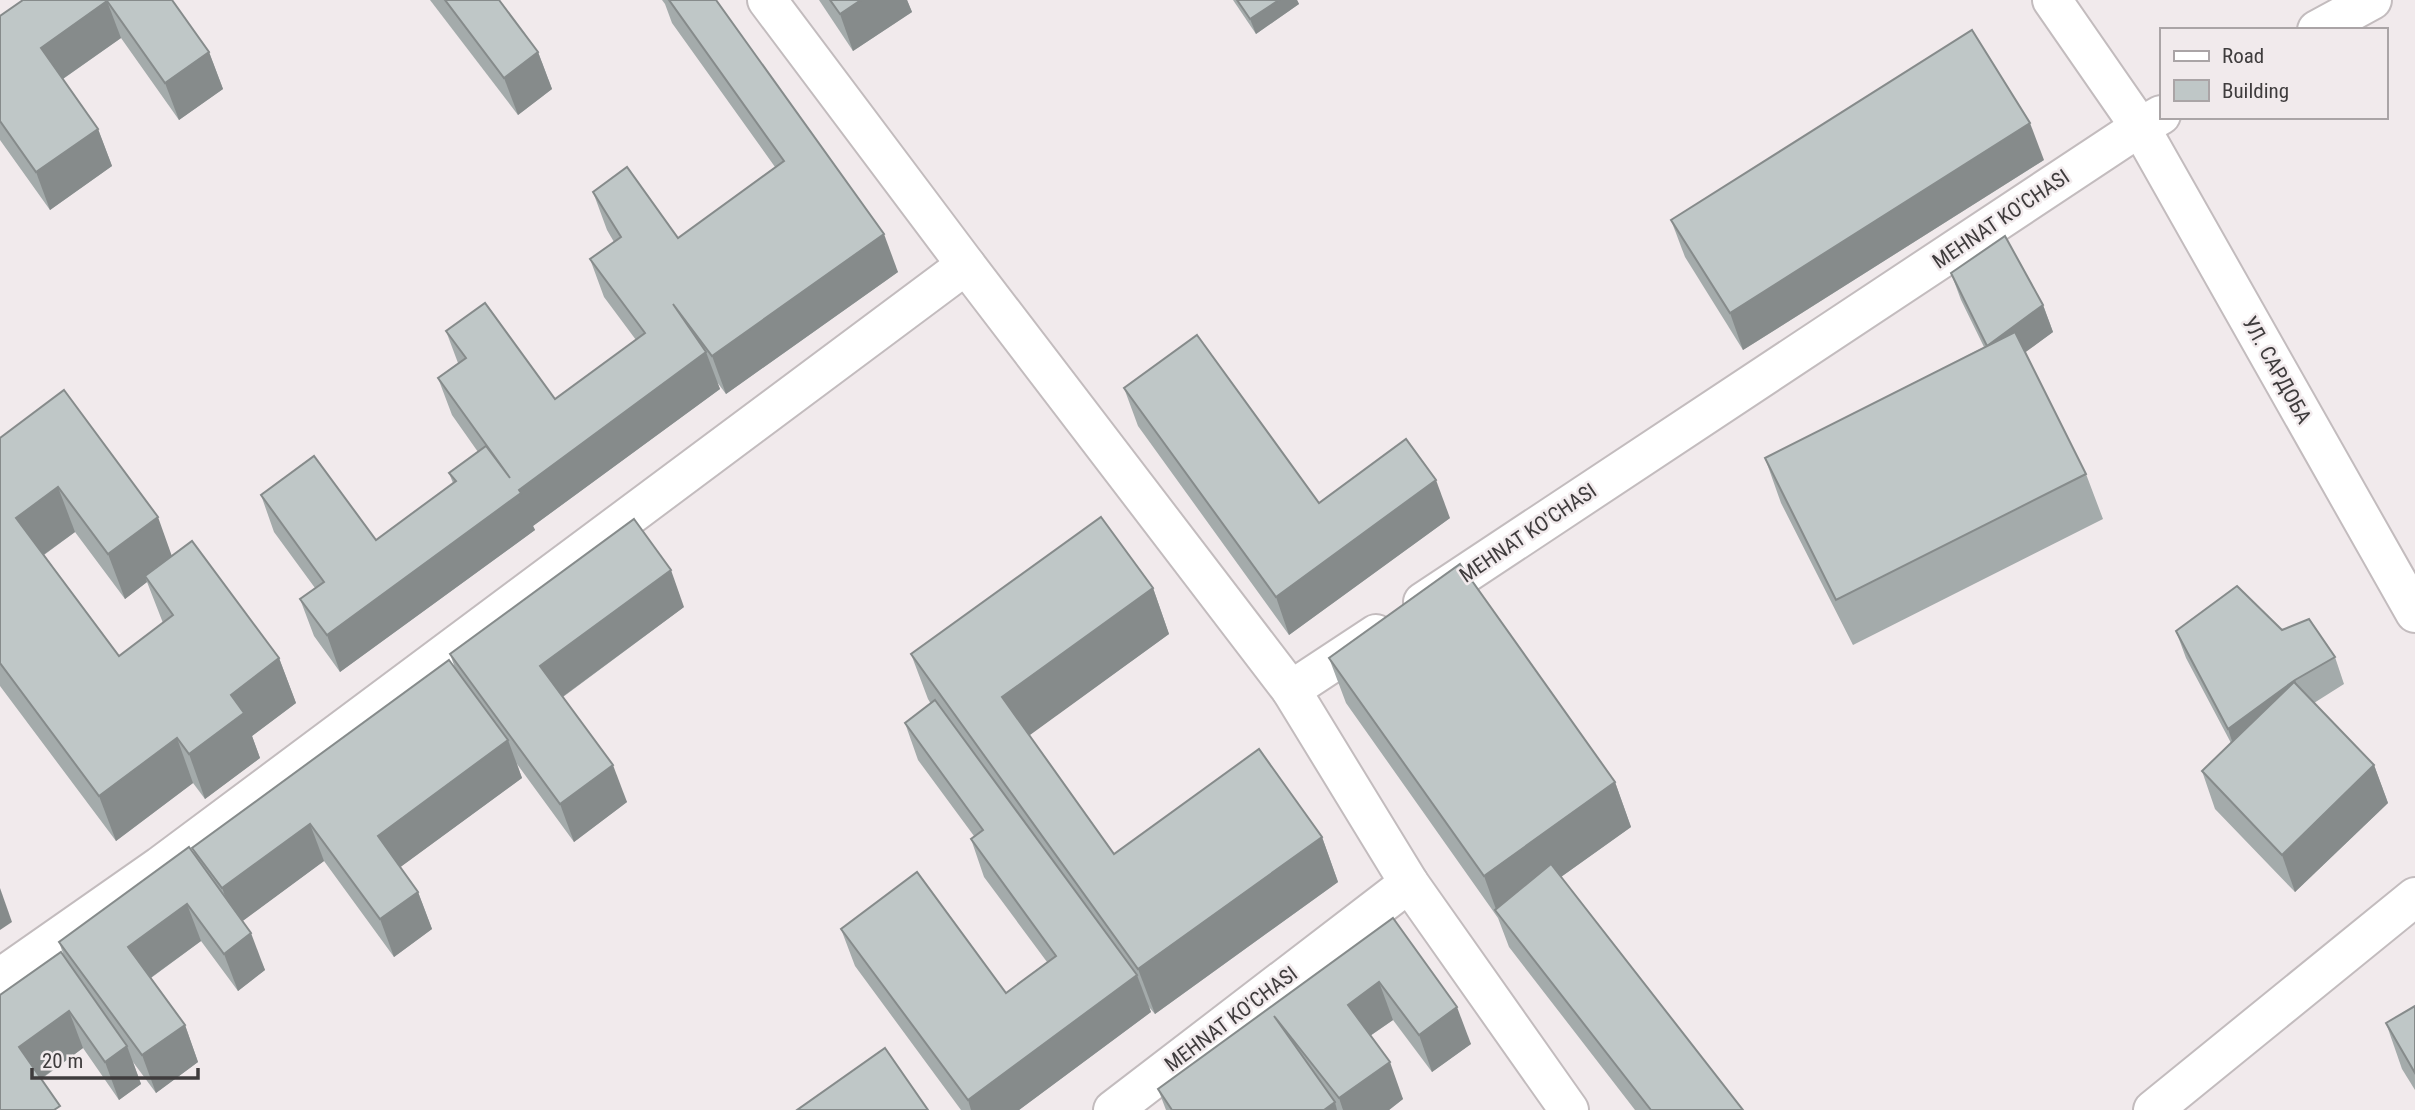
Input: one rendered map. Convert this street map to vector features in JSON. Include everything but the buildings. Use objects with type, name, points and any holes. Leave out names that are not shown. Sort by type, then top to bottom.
[{"type":"street","points":[[767,0],[965,265],[1291,690],[1409,883],[1569,1110]]},
{"type":"street","name":"УЛ. САРДОБА","points":[[2052,0],[2151,121],[2415,613]]},
{"type":"street","points":[[2321,28],[2372,0]]},
{"type":"street","name":"MEHNAT KO'CHASI","points":[[1291,690],[2151,121]]},
{"type":"street","points":[[0,978],[171,857],[965,265]]},
{"type":"street","name":"MEHNAT KO'CHASI","points":[[1113,1110],[1409,883]]},
{"type":"street","points":[[2153,1110],[2415,897]]}]
